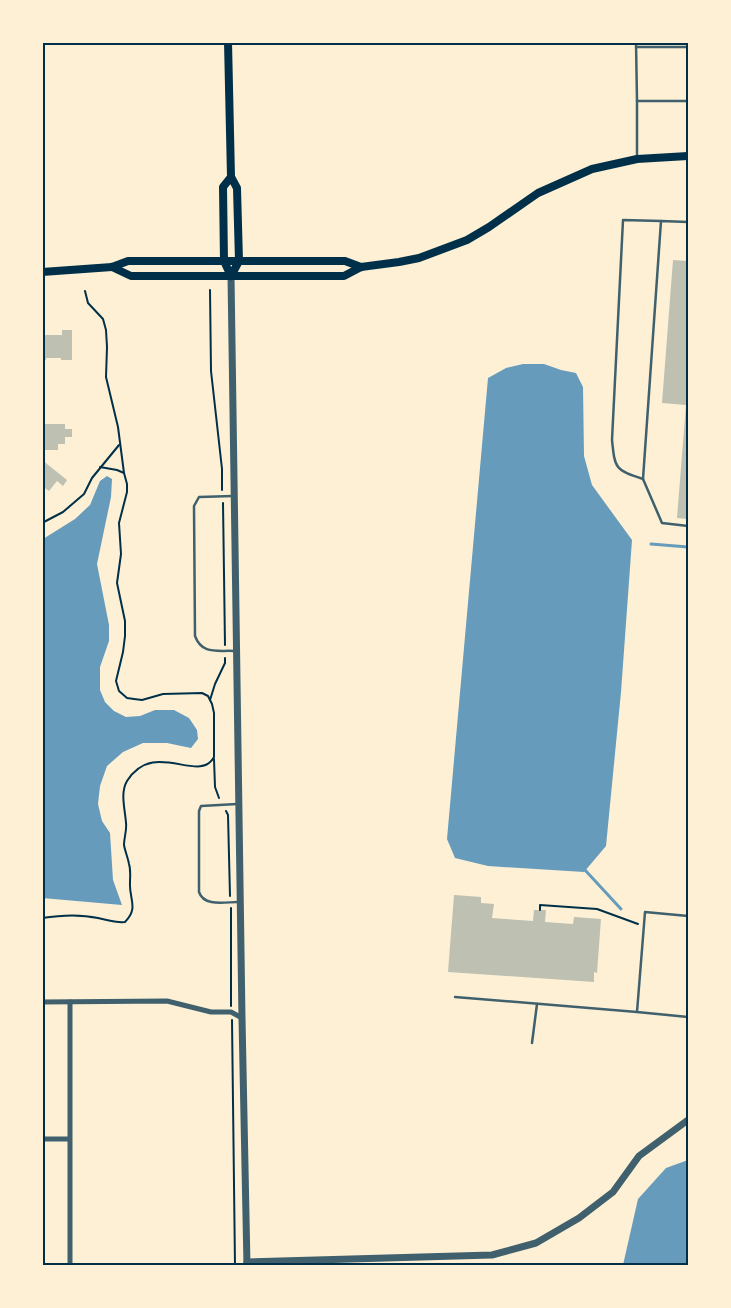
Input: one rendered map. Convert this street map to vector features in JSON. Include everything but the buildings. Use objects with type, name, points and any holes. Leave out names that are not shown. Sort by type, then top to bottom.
[{"type":"main road","points":[[228,42],[231,177],[237,188],[239,261],[231,276]]},
{"type":"main road","points":[[112,267],[131,276],[344,276],[361,267],[399,262],[466,240],[489,227],[525,201],[562,181],[592,169],[637,159],[688,156]]},
{"type":"main road","points":[[231,177],[223,187],[224,261],[231,276]]},
{"type":"main road","points":[[43,272],[112,267],[128,261],[345,261],[361,267]]},
{"type":"street","points":[[231,276],[238,804],[247,1264],[492,1256],[536,1243],[579,1218],[613,1192],[639,1156],[688,1120]]},
{"type":"street","points":[[42,1002],[167,1001],[211,1012],[231,1012],[242,1018]]},
{"type":"street","points":[[70,1002],[70,1266]]},
{"type":"street","points":[[42,1139],[69,1139]]},
{"type":"lane","points":[[637,159],[636,44],[688,46]]},
{"type":"lane","points":[[637,102],[688,101]]},
{"type":"lane","points":[[643,479],[623,472],[615,464],[612,440],[623,220],[688,222]]},
{"type":"lane","points":[[661,221],[643,479],[662,523],[688,526]]},
{"type":"lane","points":[[42,302],[43,272]]},
{"type":"lane","points":[[234,496],[199,497],[194,506],[195,636],[199,645],[205,650],[236,651]]},
{"type":"lane","points":[[238,804],[202,806],[200,811],[199,892],[201,898],[207,902],[240,902]]},
{"type":"lane","points":[[637,1012],[645,912],[688,916]]},
{"type":"lane","points":[[455,997],[688,1017]]},
{"type":"lane","points":[[532,1043],[537,1004]]},
{"type":"path","points":[[42,918],[79,916],[112,922],[125,922],[131,917],[133,903],[130,866],[124,846],[127,825],[124,794],[126,784],[134,772],[154,762],[175,763],[196,768],[206,766],[214,758],[214,713],[208,696],[202,693],[163,694],[142,700],[127,698],[119,691],[116,682],[124,652],[125,636],[125,621],[117,583],[121,554],[119,524],[127,492],[118,427],[106,377],[106,330],[103,319],[88,303],[85,291]]},
{"type":"path","points":[[42,523],[63,512],[84,494],[92,478],[119,445]]},
{"type":"path","points":[[100,467],[124,473]]},
{"type":"path","points":[[540,910],[540,905],[597,909],[644,926]]},
{"type":"water","points":[[523,364],[544,364],[576,373],[583,387],[584,456],[592,485],[632,540],[621,692],[606,846],[584,872],[488,866],[455,858],[447,839],[488,378],[506,368]]},
{"type":"water","points":[[107,476],[112,479],[111,497],[97,564],[109,625],[109,641],[100,667],[100,690],[105,702],[114,711],[126,717],[140,716],[155,710],[174,710],[189,718],[197,730],[198,739],[191,748],[167,743],[143,743],[123,752],[107,766],[100,786],[98,804],[102,821],[110,833],[113,880],[122,905],[42,898],[43,539],[75,519],[90,505],[100,481]]},
{"type":"water","points":[[688,1160],[688,1265],[623,1265],[638,1199],[666,1168]]},
{"type":"waterway","points":[[651,544],[688,547]]},
{"type":"waterway","points":[[585,870],[621,909]]}]
